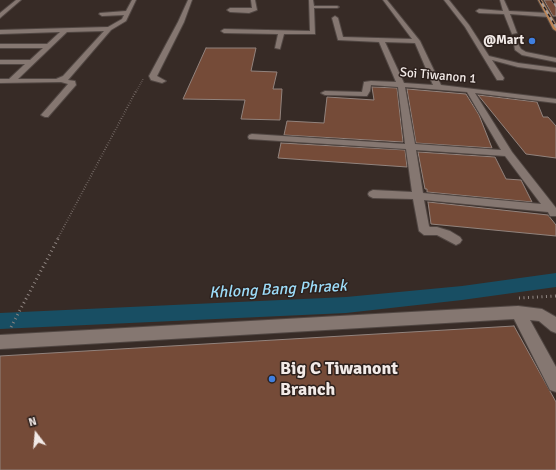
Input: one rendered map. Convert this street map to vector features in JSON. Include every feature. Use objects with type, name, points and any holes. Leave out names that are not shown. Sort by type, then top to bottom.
[{"type":"main road","points":[[540,0],[548,11],[556,29]]},
{"type":"street","points":[[0,16],[19,0]]},
{"type":"street","points":[[62,80],[70,75],[109,28],[124,20],[134,0]]},
{"type":"street","points":[[162,81],[154,78],[154,74],[181,22],[190,0]]},
{"type":"street","points":[[230,10],[250,11],[256,9],[253,0]]},
{"type":"street","points":[[224,31],[314,32],[311,0],[319,0]]},
{"type":"street","points":[[386,0],[416,41],[438,86]]},
{"type":"street","points":[[446,0],[467,26],[500,78]]},
{"type":"street","points":[[502,0],[514,33]]},
{"type":"street","points":[[312,7],[337,7]]},
{"type":"street","points":[[478,11],[506,13],[548,11]]},
{"type":"street","points":[[102,14],[127,13]]},
{"type":"street","points":[[335,18],[337,39],[416,41]]},
{"type":"street","points":[[0,32],[64,31],[109,28]]},
{"type":"street","points":[[11,81],[64,31]]},
{"type":"street","points":[[278,48],[279,31]]},
{"type":"street","points":[[381,40],[401,85],[423,228],[428,232],[437,231],[446,234],[456,240]]},
{"type":"street","points":[[516,45],[518,50],[524,54],[556,60]]},
{"type":"street","points":[[0,46],[49,46]]},
{"type":"street","points":[[487,57],[518,65],[556,70]]},
{"type":"street","points":[[0,62],[32,62]]},
{"type":"street","points":[[0,82],[62,80],[72,83],[72,85],[45,115]]},
{"type":"street","name":"Soi Tiwanon 1","points":[[325,93],[364,94],[367,84],[438,86],[556,101]]},
{"type":"street","points":[[469,90],[508,154],[554,212]]},
{"type":"street","points":[[252,136],[508,154]]},
{"type":"street","points":[[373,194],[417,196],[554,212]]},
{"type":"street","points":[[518,312],[556,384]]},
{"type":"street","points":[[0,342],[518,312],[542,315],[556,326]]},
{"type":"path","points":[[13,325],[145,76],[154,74]]},
{"type":"building","points":[[544,0],[556,0],[556,16],[553,16]]},
{"type":"building","points":[[206,48],[256,48],[251,71],[277,72],[273,89],[282,89],[280,120],[241,119],[245,100],[183,99]]},
{"type":"building","points":[[372,87],[397,88],[403,142],[284,135],[287,121],[324,123],[327,97],[374,100]]},
{"type":"building","points":[[407,89],[466,94],[479,115],[492,148],[416,143]]},
{"type":"building","points":[[478,95],[537,102],[543,117],[548,117],[556,126],[556,158],[526,154]]},
{"type":"building","points":[[281,143],[405,150],[407,167],[278,158]]},
{"type":"building","points":[[418,152],[495,157],[506,179],[521,180],[532,202],[427,192],[427,189],[425,189]]},
{"type":"building","points":[[428,202],[548,215],[556,225],[556,236],[431,224]]},
{"type":"building","name":"Big C Tiwanont Branch","points":[[514,326],[556,402],[556,470],[0,470],[0,356]]},
{"type":"waterway","name":"Khlong Bang Phraek","points":[[0,321],[346,305],[462,293],[556,280]]},
{"type":"railway","points":[[540,0],[556,27]]},
{"type":"railway","points":[[552,0],[556,6]]},
{"type":"place","name":"@Mart","points":[[532,41]]},
{"type":"place","name":"Big C Tiwanont Branch","points":[[272,379]]}]
